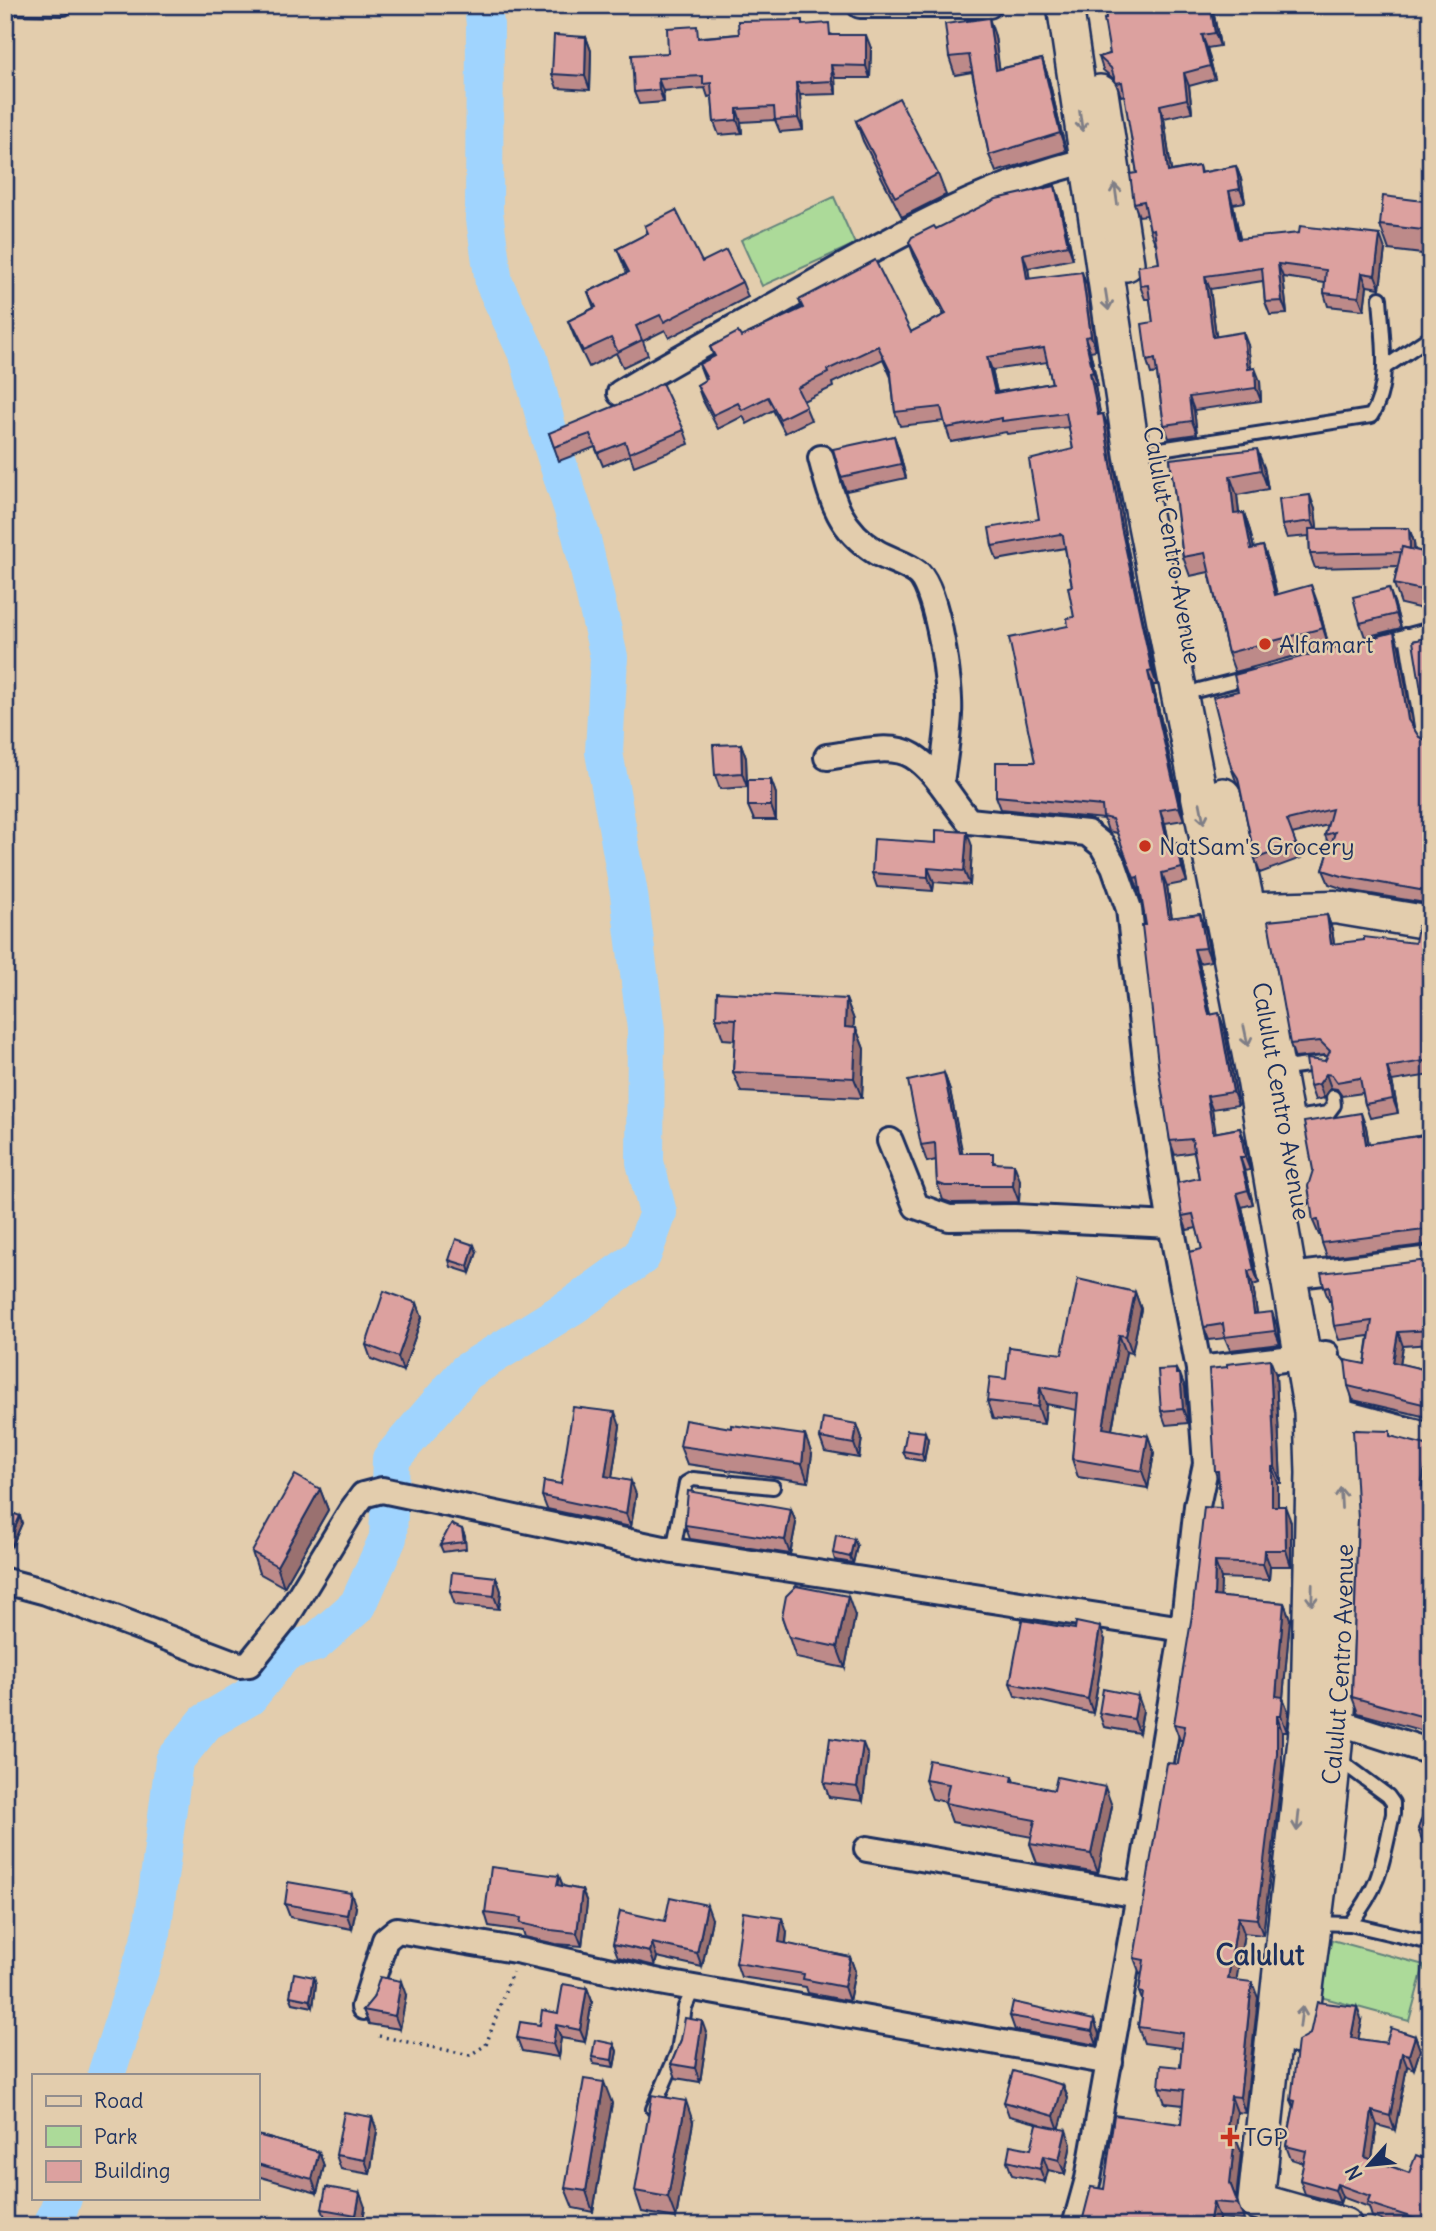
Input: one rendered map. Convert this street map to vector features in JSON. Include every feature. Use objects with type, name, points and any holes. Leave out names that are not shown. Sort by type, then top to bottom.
[{"type":"main road","name":"Calulut Centro Avenue","points":[[1065,5],[1098,157]]},
{"type":"main road","name":"Calulut Centro Avenue","points":[[1085,5],[1098,157],[1143,451],[1234,908],[1302,1275],[1343,1556],[1265,2215]]},
{"type":"main road","name":"Calulut Centro Avenue","points":[[1143,451],[1199,690],[1234,908]]},
{"type":"main road","name":"Calulut Centro Avenue","points":[[1300,1922],[1333,1756],[1322,1717]]},
{"type":"main road","points":[[1265,2215],[1344,2226]]},
{"type":"street","points":[[860,5],[989,5]]},
{"type":"street","points":[[620,393],[940,214],[1010,185],[1098,157]]},
{"type":"street","points":[[821,458],[834,505],[847,529],[875,551],[918,573],[931,590],[938,620],[950,711],[941,783]]},
{"type":"street","points":[[827,757],[884,750],[912,755],[941,783],[969,821],[1087,833],[1102,845],[1114,866],[1129,909],[1149,1088],[1171,1225],[1199,1369],[1206,1464],[1197,1506],[1183,1629],[1139,1895],[1088,2179],[1075,2226]]},
{"type":"street","points":[[1234,908],[1335,907],[1431,923]]},
{"type":"street","points":[[890,1141],[903,1180],[916,1206],[949,1218],[1014,1217],[1171,1225]]},
{"type":"street","points":[[1302,1275],[1431,1259]]},
{"type":"street","points":[[1199,1369],[1314,1355]]},
{"type":"street","points":[[1324,1412],[1431,1436]]},
{"type":"street","points":[[5,1581],[46,1592],[239,1665],[249,1664],[286,1618],[363,1495],[393,1492],[673,1551],[976,1600],[1183,1629]]},
{"type":"street","points":[[1322,1717],[1431,1752]]},
{"type":"street","points":[[867,1849],[1139,1895]]},
{"type":"street","points":[[364,2007],[385,1940],[397,1930],[1110,2062]]},
{"type":"lane","points":[[5,7],[64,8]]},
{"type":"lane","points":[[1143,451],[1371,416],[1379,405],[1384,368],[1380,298]]},
{"type":"lane","points":[[1384,368],[1431,336]]},
{"type":"lane","points":[[1367,646],[1431,629]]},
{"type":"lane","points":[[1406,635],[1422,732],[1431,746]]},
{"type":"lane","points":[[1199,690],[1262,674]]},
{"type":"lane","points":[[1265,1071],[1323,1063],[1327,1067]]},
{"type":"lane","points":[[1273,1121],[1328,1113],[1334,1105],[1333,1097]]},
{"type":"lane","points":[[673,1551],[686,1483],[693,1479],[773,1487]]},
{"type":"lane","points":[[1333,1756],[1388,1796],[1393,1803],[1379,1880],[1371,1897],[1350,1924]]},
{"type":"lane","points":[[1300,1922],[1350,1924],[1431,1943]]},
{"type":"lane","points":[[648,2121],[678,2051],[685,2007],[694,1987]]},
{"type":"path","points":[[379,2036],[470,2055],[478,2053],[486,2045],[521,1951]]},
{"type":"green space","points":[[834,197],[855,244],[762,286],[741,240]]},
{"type":"green space","points":[[1332,1940],[1424,1965],[1409,2021],[1317,1996]]},
{"type":"building","points":[[1105,5],[1210,5],[1215,33],[1202,35],[1210,66],[1184,73],[1187,99],[1160,105],[1168,172],[1199,166],[1200,173],[1236,166],[1240,189],[1229,191],[1238,239],[1299,233],[1300,226],[1380,235],[1375,275],[1362,273],[1359,297],[1324,293],[1326,270],[1278,264],[1282,301],[1265,302],[1262,268],[1205,276],[1213,337],[1243,332],[1248,369],[1255,368],[1256,388],[1189,397],[1192,421],[1164,425],[1155,359],[1147,361],[1142,324],[1153,322],[1148,285],[1140,286],[1138,266],[1159,263],[1154,229],[1150,230],[1144,201],[1134,203],[1130,174],[1137,173],[1122,82],[1116,83],[1111,68],[1099,57],[1110,54],[1104,19]]},
{"type":"building","points":[[989,18],[996,70],[1042,59],[1060,133],[989,155],[969,55],[949,57],[945,24]]},
{"type":"building","points":[[802,20],[802,25],[829,23],[830,35],[866,35],[866,66],[831,65],[832,81],[796,83],[798,118],[775,120],[774,107],[737,109],[737,120],[714,122],[711,83],[703,84],[703,76],[658,78],[659,90],[634,92],[632,55],[668,53],[667,28],[697,26],[698,38],[739,34],[738,21]]},
{"type":"building","points":[[554,35],[586,37],[585,76],[552,74]]},
{"type":"building","points":[[899,98],[938,174],[895,197],[856,121]]},
{"type":"building","points":[[1055,186],[1068,245],[1023,254],[1027,279],[1082,272],[1091,336],[1085,337],[1093,372],[1090,373],[1098,415],[1103,414],[1121,527],[1152,671],[1148,672],[1179,807],[1160,810],[1168,845],[1177,843],[1182,868],[1162,873],[1169,918],[1200,914],[1206,948],[1194,949],[1209,1015],[1219,1013],[1233,1092],[1207,1096],[1213,1133],[1240,1128],[1245,1157],[1240,1157],[1248,1190],[1237,1193],[1254,1270],[1248,1271],[1254,1314],[1272,1312],[1275,1331],[1225,1337],[1223,1324],[1204,1327],[1189,1252],[1202,1249],[1193,1214],[1182,1216],[1177,1183],[1199,1178],[1192,1139],[1170,1141],[1159,1072],[1142,925],[1146,925],[1138,877],[1134,878],[1112,819],[1103,817],[1102,806],[996,796],[996,762],[1035,762],[1009,638],[1068,626],[1067,618],[1074,617],[1068,587],[1072,586],[1063,536],[1060,534],[992,546],[989,528],[1039,519],[1029,460],[1073,449],[1066,413],[1002,421],[1002,418],[946,428],[941,407],[895,412],[891,373],[878,346],[827,370],[828,373],[797,388],[806,406],[780,419],[768,397],[742,410],[738,403],[713,415],[697,385],[707,379],[699,364],[715,356],[710,347],[738,332],[741,337],[803,308],[799,300],[875,260],[911,332],[946,314],[909,242],[912,237],[934,226],[936,229],[996,199]],"holes":[[[1044,348],[1052,383],[995,393],[987,357]]]},
{"type":"building","points":[[1383,196],[1431,202],[1431,231],[1380,225]]},
{"type":"building","points":[[676,210],[702,262],[726,250],[742,282],[664,322],[660,315],[636,326],[642,340],[618,352],[611,338],[583,351],[568,321],[596,307],[588,292],[629,272],[617,249],[648,233],[645,226]]},
{"type":"building","points":[[662,383],[684,430],[629,453],[625,442],[598,453],[590,434],[554,447],[549,433],[639,396]]},
{"type":"building","points":[[894,436],[901,464],[841,477],[833,449]]},
{"type":"building","points":[[1257,449],[1261,470],[1230,476],[1234,514],[1244,513],[1251,549],[1263,546],[1275,595],[1311,585],[1323,628],[1228,653],[1205,553],[1183,557],[1170,459]]},
{"type":"building","points":[[1310,495],[1312,521],[1282,525],[1279,499]]},
{"type":"building","points":[[1409,528],[1410,549],[1402,547],[1401,552],[1310,554],[1309,529]]},
{"type":"building","points":[[1402,547],[1431,554],[1431,592],[1394,584]]},
{"type":"building","points":[[1389,588],[1396,614],[1360,623],[1353,597]]},
{"type":"building","points":[[1394,632],[1408,720],[1419,737],[1427,741],[1431,738],[1431,892],[1323,870],[1335,832],[1325,835],[1332,809],[1287,820],[1296,844],[1255,859],[1238,778],[1231,767],[1213,697],[1238,691],[1234,675]]},
{"type":"building","points":[[1431,637],[1431,724],[1425,715],[1413,641]]},
{"type":"building","points":[[741,744],[742,773],[715,775],[713,745]]},
{"type":"building","points":[[748,780],[771,780],[771,806],[748,806]]},
{"type":"building","points":[[936,830],[967,832],[964,871],[928,868],[928,877],[872,873],[874,839],[936,843]]},
{"type":"building","points":[[1327,915],[1331,944],[1364,940],[1364,937],[1415,943],[1418,926],[1431,926],[1431,1060],[1387,1067],[1393,1099],[1365,1104],[1360,1078],[1337,1082],[1332,1075],[1326,1074],[1319,1084],[1310,1086],[1306,1059],[1325,1061],[1330,1051],[1320,1041],[1290,1044],[1268,921]]},
{"type":"building","points":[[717,992],[846,999],[845,1027],[856,1028],[854,1078],[733,1072],[736,1019],[716,1018]]},
{"type":"building","points":[[944,1073],[960,1153],[993,1153],[993,1163],[1014,1164],[1013,1186],[945,1186],[937,1183],[935,1143],[921,1145],[908,1081]]},
{"type":"building","points":[[1361,1113],[1366,1144],[1431,1134],[1431,1231],[1322,1243],[1318,1220],[1313,1221],[1308,1186],[1313,1170],[1304,1122]]},
{"type":"building","points":[[456,1239],[474,1245],[468,1266],[449,1260]]},
{"type":"building","points":[[1431,1258],[1431,1330],[1398,1332],[1393,1362],[1431,1371],[1431,1406],[1348,1386],[1345,1360],[1365,1364],[1372,1321],[1334,1326],[1329,1286],[1324,1287],[1321,1273]]},
{"type":"building","points":[[1078,1279],[1135,1292],[1126,1336],[1119,1335],[1103,1428],[1148,1436],[1142,1471],[1072,1459],[1078,1394],[1040,1387],[1038,1407],[987,1401],[990,1377],[1006,1379],[1009,1347],[1062,1354]]},
{"type":"building","points":[[384,1291],[417,1303],[398,1357],[366,1345]]},
{"type":"building","points":[[1270,1359],[1275,1467],[1272,1467],[1272,1506],[1285,1506],[1286,1550],[1264,1550],[1263,1564],[1215,1562],[1214,1596],[1284,1603],[1276,1696],[1283,1697],[1281,1716],[1277,1716],[1277,1754],[1257,1919],[1238,1917],[1228,1979],[1252,1982],[1240,2097],[1231,2096],[1226,2135],[1235,2136],[1230,2183],[1238,2204],[1213,2202],[1209,2226],[1081,2226],[1091,2187],[1104,2189],[1114,2115],[1181,2124],[1184,2090],[1159,2087],[1161,2065],[1180,2067],[1183,2033],[1138,2027],[1143,1993],[1139,1992],[1144,1960],[1134,1958],[1167,1763],[1178,1764],[1185,1726],[1174,1724],[1192,1615],[1204,1507],[1221,1508],[1218,1471],[1215,1471],[1209,1369]]},
{"type":"building","points":[[1176,1369],[1176,1374],[1180,1374],[1183,1409],[1161,1411],[1158,1370]]},
{"type":"building","points":[[573,1407],[615,1412],[605,1476],[631,1481],[626,1514],[542,1496],[544,1481],[561,1484]]},
{"type":"building","points":[[823,1418],[857,1424],[854,1444],[820,1438]]},
{"type":"building","points":[[685,1420],[731,1428],[731,1425],[805,1435],[802,1464],[680,1446]]},
{"type":"building","points":[[907,1430],[925,1432],[922,1454],[903,1451]]},
{"type":"building","points":[[1353,1430],[1390,1431],[1390,1436],[1430,1446],[1421,1486],[1431,1487],[1431,1719],[1352,1697],[1358,1519]]},
{"type":"building","points":[[295,1475],[320,1489],[277,1566],[252,1552]]},
{"type":"building","points":[[688,1491],[791,1509],[785,1540],[685,1525]]},
{"type":"building","points":[[5,1510],[20,1516],[10,1539],[5,1537]]},
{"type":"building","points":[[451,1524],[462,1529],[464,1542],[440,1545]]},
{"type":"building","points":[[836,1535],[854,1539],[850,1557],[833,1553]]},
{"type":"building","points":[[452,1572],[496,1577],[494,1596],[450,1591]]},
{"type":"building","points":[[796,1586],[848,1596],[837,1647],[789,1637],[782,1617],[786,1596]]},
{"type":"building","points":[[1022,1620],[1075,1629],[1076,1622],[1100,1627],[1088,1699],[1010,1683]]},
{"type":"building","points":[[1103,1689],[1138,1696],[1134,1719],[1099,1713]]},
{"type":"building","points":[[830,1738],[863,1743],[857,1787],[824,1783]]},
{"type":"building","points":[[929,1760],[1013,1776],[1012,1781],[1054,1790],[1057,1777],[1105,1787],[1091,1854],[1030,1844],[1035,1820],[945,1803],[949,1784],[925,1780]]},
{"type":"building","points":[[1431,1792],[1431,1834],[1418,1829]]},
{"type":"building","points":[[491,1867],[559,1876],[557,1885],[582,1890],[577,1933],[520,1923],[521,1918],[485,1913]]},
{"type":"building","points":[[288,1882],[351,1893],[347,1915],[285,1904]]},
{"type":"building","points":[[670,1897],[707,1905],[697,1953],[652,1943],[650,1952],[613,1944],[620,1911],[665,1921]]},
{"type":"building","points":[[743,1912],[782,1918],[779,1942],[850,1957],[844,1987],[803,1979],[804,1974],[736,1963]]},
{"type":"building","points":[[294,1973],[314,1977],[310,2000],[290,1996]]},
{"type":"building","points":[[380,1977],[401,1981],[395,2016],[363,2010],[373,1998]]},
{"type":"building","points":[[563,1984],[587,1988],[580,2030],[556,2025],[553,2044],[517,2038],[520,2022],[540,2025],[542,2010],[558,2013]]},
{"type":"building","points":[[1013,2002],[1094,2020],[1092,2031],[1010,2016]]},
{"type":"building","points":[[1317,2002],[1357,2007],[1351,2038],[1386,2043],[1391,2028],[1415,2036],[1409,2055],[1402,2053],[1390,2116],[1372,2111],[1365,2157],[1409,2173],[1416,2155],[1431,2161],[1431,2218],[1424,2216],[1422,2221],[1367,2203],[1370,2196],[1337,2184],[1335,2190],[1300,2180],[1306,2151],[1286,2146],[1295,2101],[1291,2100],[1298,2041],[1310,2034]]},
{"type":"building","points":[[685,2018],[702,2021],[695,2068],[671,2064],[681,2040]]},
{"type":"building","points":[[595,2040],[614,2044],[612,2060],[592,2057]]},
{"type":"building","points":[[1013,2071],[1063,2085],[1054,2116],[1004,2102]]},
{"type":"building","points":[[584,2079],[604,2082],[586,2191],[565,2188]]},
{"type":"building","points":[[652,2095],[686,2101],[668,2197],[635,2191]]},
{"type":"building","points":[[344,2112],[372,2117],[365,2160],[336,2155]]},
{"type":"building","points":[[1037,2124],[1066,2130],[1059,2160],[1043,2156],[1040,2169],[1007,2161],[1010,2145],[1031,2149]]},
{"type":"building","points":[[259,2136],[319,2152],[312,2179],[259,2165]]},
{"type":"building","points":[[326,2187],[360,2193],[356,2215],[322,2209]]},
{"type":"waterway","points":[[106,2074],[152,1933],[174,1761],[206,1722],[249,1697],[285,1652],[315,1643],[358,1605],[388,1538],[391,1459],[466,1372],[574,1305],[642,1256],[658,1213],[645,1162],[646,1029],[629,894],[604,752],[609,657],[581,535],[552,445],[529,358],[494,283],[484,212],[483,5]]},
{"type":"waterway","points":[[52,2226],[62,2200]]},
{"type":"place","name":"Alfamart","points":[[1265,644]]},
{"type":"place","name":"NatSam's Grocery","points":[[1145,846]]},
{"type":"place","name":"TGP","points":[[1230,2137]]},
{"type":"district","name":"Calulut","points":[[1260,1955]]}]
